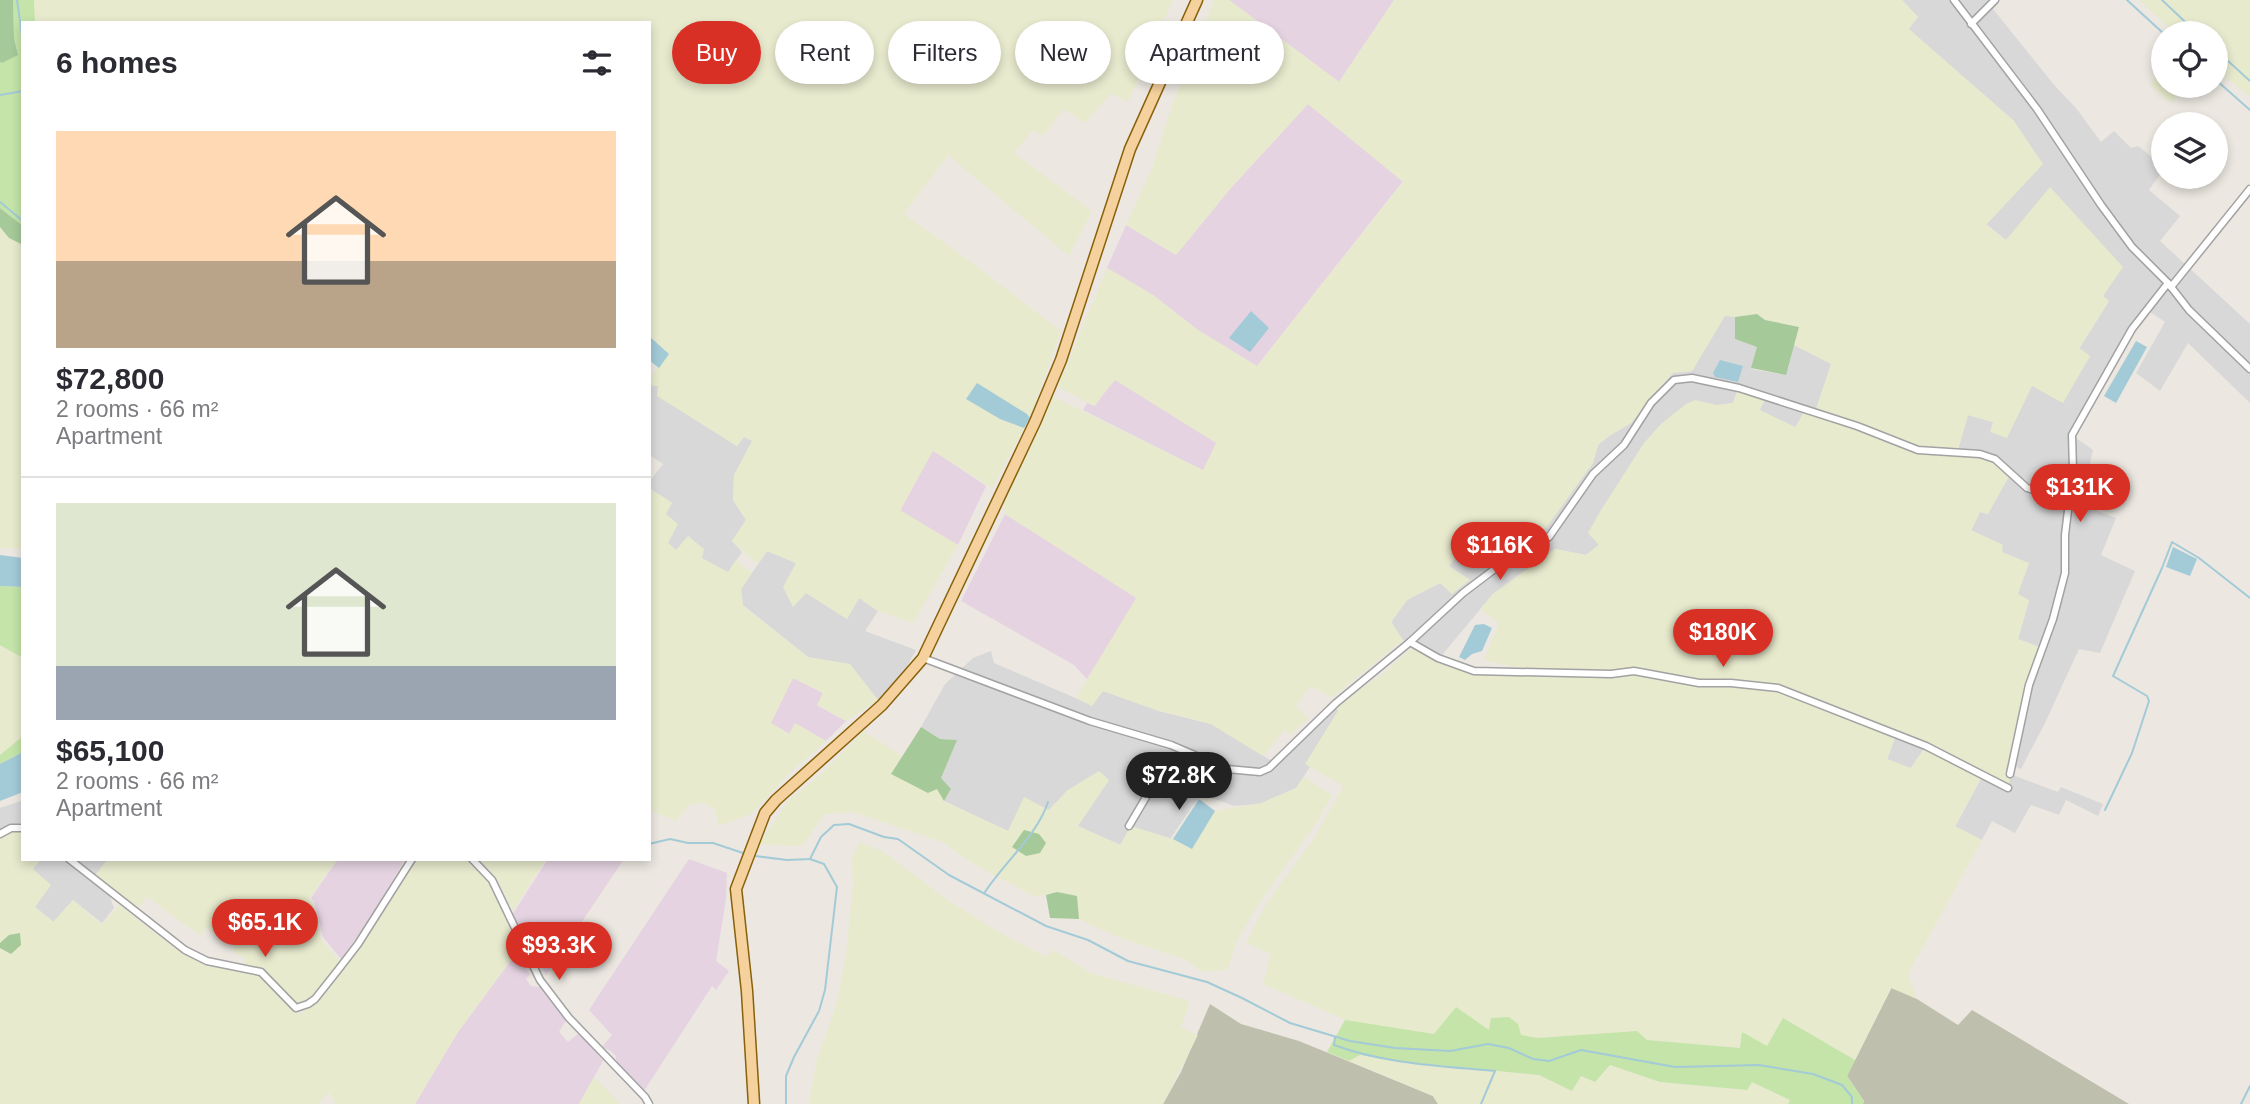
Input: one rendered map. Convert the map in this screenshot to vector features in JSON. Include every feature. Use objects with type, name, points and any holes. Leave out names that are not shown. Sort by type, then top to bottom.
[{"type":"main road","points":[[754,1104],[747,991],[736,889],[755,836],[765,813],[776,800],[882,705],[923,658],[1040,411],[1061,360],[1130,149],[1197,0]]},
{"type":"street","points":[[1954,0],[2037,110],[2132,247],[2189,310],[2250,369]]},
{"type":"street","points":[[1971,23],[1994,0]]},
{"type":"street","points":[[2010,774],[2029,685],[2053,619],[2065,573],[2065,535],[2073,470],[2072,435],[2132,329],[2250,189]]},
{"type":"street","points":[[923,658],[1077,717],[1171,745],[1227,769],[1261,772],[1269,768],[1336,703],[1410,642],[1463,593],[1496,569],[1549,537],[1593,474],[1624,445],[1651,403],[1674,380],[1692,378],[1738,388],[1857,426],[1918,450],[1987,456],[2006,467],[2027,488],[2070,501]]},
{"type":"street","points":[[1410,642],[1438,658],[1474,671],[1611,674],[1634,671],[1699,683],[1778,688],[1926,746],[2008,788]]},
{"type":"street","points":[[1129,826],[1152,787],[1157,786],[1182,799],[1197,771],[1208,761]]},
{"type":"street","points":[[0,834],[11,828],[21,828]]},
{"type":"street","points":[[72,861],[185,950],[207,961],[261,972],[296,1008],[315,999],[338,970],[411,861]]},
{"type":"street","points":[[474,861],[492,880],[540,980],[569,1018],[649,1104]]},
{"type":"shaded area","points":[[34,0],[1173,0],[1164,21],[1125,21],[1125,84],[1136,84],[1128,102],[1112,93],[1085,123],[1064,109],[1043,136],[1033,130],[1014,153],[1092,211],[1069,256],[948,155],[904,214],[1061,331],[1030,418],[1027,414],[1000,419],[1024,428],[992,488],[933,451],[900,510],[958,545],[913,623],[878,611],[859,598],[847,619],[806,593],[793,607],[783,587],[796,563],[767,551],[758,564],[732,541],[746,520],[733,500],[734,475],[752,441],[744,437],[737,446],[657,396],[658,386],[651,385],[651,376],[668,354],[651,338],[651,21],[35,21]]},
{"type":"shaded area","points":[[1214,0],[1229,0],[1257,21],[1206,21]]},
{"type":"shaded area","points":[[1229,0],[1394,0],[1339,82],[1284,41],[1284,21],[1257,21]]},
{"type":"shaded area","points":[[1394,0],[1902,0],[1918,17],[1909,29],[2014,121],[2043,164],[1986,225],[2006,240],[2050,187],[2123,267],[2103,296],[2109,301],[2079,348],[2090,356],[2063,403],[2032,386],[2007,438],[1990,432],[1993,422],[1968,415],[1957,453],[1995,459],[2011,473],[1988,514],[1980,512],[1971,530],[2003,545],[2002,552],[2029,563],[2018,594],[2029,600],[2018,639],[2042,648],[2029,685],[2008,788],[1983,775],[1955,826],[1982,840],[1908,974],[1917,999],[1891,988],[1855,1060],[1783,1018],[1767,1046],[1742,1033],[1740,1048],[1646,1040],[1637,1031],[1537,1038],[1489,1031],[1434,1034],[1350,1022],[1263,984],[1271,954],[1246,943],[1266,904],[1314,838],[1343,786],[1305,764],[1338,711],[1336,706],[1383,674],[1413,647],[1437,661],[1472,674],[1534,672],[1484,660],[1499,623],[1480,609],[1493,594],[1555,549],[1586,555],[1599,545],[1588,533],[1601,510],[1644,443],[1661,424],[1686,404],[1695,400],[1717,405],[1733,403],[1739,388],[1766,397],[1760,410],[1795,427],[1806,409],[1815,412],[1831,364],[1794,345],[1799,327],[1764,320],[1757,314],[1725,316],[1692,371],[1672,373],[1631,423],[1598,445],[1593,463],[1546,528],[1528,542],[1503,527],[1463,547],[1449,566],[1470,580],[1452,594],[1440,583],[1407,600],[1391,622],[1403,640],[1332,697],[1310,686],[1296,707],[1309,718],[1290,735],[1285,730],[1263,756],[1211,724],[1159,711],[1103,691],[1092,706],[1076,698],[1136,598],[1005,514],[1003,502],[1052,396],[1203,470],[1216,443],[1115,380],[1094,406],[1058,387],[1107,268],[1153,295],[1198,330],[1257,366],[1403,182],[1308,104],[1230,189],[1176,255],[1126,225],[1153,166],[1180,84],[1284,84],[1284,41],[1339,82]],"holes":[[[1896,735],[1926,746],[1911,768],[1887,759]]]},
{"type":"shaded area","points":[[1902,0],[2000,0],[1993,9],[2101,142],[2114,131],[2131,148],[2138,146],[2151,156],[2149,190],[2180,216],[2160,241],[2250,324],[2250,403],[2188,343],[2160,391],[2136,373],[2165,322],[2146,309],[2073,436],[2093,450],[2084,488],[2091,492],[2090,508],[2116,518],[2101,555],[2135,571],[2100,653],[2079,649],[2021,769],[2012,765],[2029,685],[2042,648],[2018,639],[2029,601],[2017,595],[2002,545],[1971,531],[1980,512],[1989,514],[1957,453],[1968,415],[1993,422],[2032,385],[2062,402],[2090,356],[2079,349],[2109,301],[2006,240],[1986,224],[2014,121],[1908,29],[1918,17]]},
{"type":"shaded area","points":[[2139,0],[2250,0],[2250,97],[2228,79],[2228,21],[2162,21]]},
{"type":"shaded area","points":[[1308,104],[1403,181],[1257,366],[1198,330],[1153,295],[1107,268],[1126,225],[1176,255],[1230,189]]},
{"type":"shaded area","points":[[0,227],[9,238],[21,244],[21,549],[0,548]]},
{"type":"shaded area","points":[[1725,315],[1735,317],[1735,339],[1758,347],[1751,369],[1785,375],[1794,345],[1832,364],[1815,412],[1795,428],[1759,410],[1766,397],[1738,388],[1733,403],[1716,406],[1599,545],[1586,555],[1555,549],[1493,594],[1437,661],[1403,640],[1391,622],[1407,600],[1440,583],[1470,580],[1449,566],[1463,547],[1503,526],[1528,542],[1593,463],[1598,445],[1631,423],[1673,373],[1692,371]]},
{"type":"shaded area","points":[[1114,379],[1217,443],[1204,471],[1083,410],[1087,403],[1095,406]]},
{"type":"shaded area","points":[[651,385],[658,386],[658,396],[737,446],[744,437],[753,441],[734,475],[733,500],[746,520],[732,541],[742,552],[728,573],[701,558],[689,536],[676,550],[667,542],[665,514],[672,503],[651,489],[651,479],[663,464],[651,456]]},
{"type":"shaded area","points":[[933,450],[986,486],[958,545],[900,511]]},
{"type":"shaded area","points":[[651,489],[672,503],[666,514],[678,524],[668,543],[676,550],[688,536],[704,549],[702,558],[728,572],[736,560],[752,573],[741,589],[743,606],[808,657],[850,664],[878,700],[846,721],[817,705],[823,693],[793,678],[771,723],[789,734],[795,723],[826,741],[789,773],[752,814],[718,826],[715,810],[705,803],[690,804],[676,821],[651,811]]},
{"type":"shaded area","points":[[1005,514],[1137,598],[1087,679],[1074,665],[961,601]]},
{"type":"shaded area","points":[[767,551],[796,563],[793,606],[806,593],[847,619],[859,598],[878,611],[865,631],[916,650],[903,674],[878,700],[850,665],[808,657],[743,605],[741,589]]},
{"type":"shaded area","points":[[0,645],[21,657],[21,738],[0,755]]},
{"type":"shaded area","points":[[991,651],[994,663],[1092,705],[1103,691],[1159,711],[1211,724],[1277,764],[1336,706],[1338,711],[1306,764],[1310,767],[1296,788],[1260,804],[1234,806],[1201,794],[1170,839],[1131,826],[1121,845],[1077,826],[1109,780],[1068,790],[1049,810],[1008,831],[944,801],[951,789],[940,778],[956,740],[940,739],[921,727],[945,684],[973,658]]},
{"type":"shaded area","points":[[793,678],[823,693],[818,706],[846,721],[826,741],[796,724],[790,734],[770,723]]},
{"type":"shaded area","points":[[863,731],[902,756],[891,774],[937,789],[944,801],[1008,831],[1024,797],[1049,810],[1068,790],[1099,771],[1109,780],[1078,826],[1120,845],[1131,826],[1192,848],[1215,811],[1261,803],[1296,788],[1304,777],[1332,795],[1319,819],[1260,902],[1237,941],[1227,970],[1203,972],[1186,960],[1115,936],[1079,919],[1077,896],[1057,892],[1036,897],[980,868],[942,842],[853,812],[825,814],[802,846],[759,844],[789,800],[824,772]]},
{"type":"shaded area","points":[[1896,735],[1926,746],[1910,769],[1887,760]]},
{"type":"shaded area","points":[[2010,774],[2058,792],[2061,787],[2103,804],[2098,816],[2066,800],[2059,815],[2031,805],[2015,833],[1992,821],[1982,840],[1955,827],[1983,775],[2008,787]]},
{"type":"shaded area","points":[[21,801],[21,828],[0,833],[0,808]]},
{"type":"shaded area","points":[[21,829],[21,861],[39,861],[33,869],[51,885],[35,907],[53,922],[73,900],[102,925],[119,905],[174,948],[206,966],[258,974],[299,1015],[318,1000],[361,947],[415,861],[468,861],[490,883],[519,949],[458,1032],[415,1104],[335,1104],[329,1091],[319,1104],[0,1104],[0,834]]},
{"type":"shaded area","points":[[859,842],[884,852],[946,899],[1046,957],[1054,950],[1091,973],[1190,1001],[1181,1027],[1198,1035],[1163,1104],[811,1104],[809,1102],[817,1059],[836,1006],[846,955],[853,885],[852,859]]},
{"type":"shaded area","points":[[689,859],[727,873],[726,899],[716,961],[729,971],[716,990],[712,986],[644,1091],[616,1064],[616,1056],[602,1047],[612,1035],[589,1010]]},
{"type":"shaded area","points":[[39,861],[106,861],[93,878],[108,891],[114,908],[102,923],[73,900],[54,922],[35,907],[32,869]]},
{"type":"shaded area","points":[[106,861],[336,861],[309,899],[313,904],[320,938],[340,962],[315,996],[303,1004],[296,1004],[262,969],[244,965],[246,959],[233,952],[236,946],[206,928],[201,936],[147,897],[137,909],[93,878]]},
{"type":"shaded area","points":[[337,861],[404,861],[373,915],[341,959],[323,937],[311,898]]},
{"type":"shaded area","points":[[480,861],[545,861],[513,911],[497,879]]},
{"type":"shaded area","points":[[547,861],[622,862],[546,975],[536,958],[541,945],[536,941],[528,945],[512,915]]},
{"type":"shaded area","points":[[515,955],[530,974],[526,979],[531,986],[540,987],[566,1020],[559,1032],[568,1042],[579,1033],[603,1061],[579,1104],[415,1104],[458,1032]]},
{"type":"shaded area","points":[[1892,987],[1958,1025],[1972,1010],[2129,1104],[1863,1104],[1864,1101],[1847,1076]]},
{"type":"shaded area","points":[[1210,1004],[1241,1024],[1299,1041],[1433,1096],[1438,1104],[1163,1104],[1181,1072]]},
{"type":"shaded area","points":[[1360,1055],[1539,1075],[1572,1091],[1581,1076],[1610,1065],[1660,1082],[1747,1090],[1752,1082],[1790,1100],[1788,1104],[1438,1104],[1433,1096],[1349,1061]]},
{"type":"shaded area","points":[[594,1077],[620,1104],[579,1104]]},
{"type":"green space","points":[[0,0],[13,0],[14,38],[18,55],[2,63],[0,62]]},
{"type":"green space","points":[[13,0],[34,0],[35,21],[21,21],[21,224],[0,208],[0,62],[18,54],[14,38]]},
{"type":"green space","points":[[0,208],[21,224],[21,244],[9,238],[0,227]]},
{"type":"green space","points":[[1757,314],[1765,320],[1799,327],[1786,375],[1751,368],[1757,347],[1735,339],[1735,317]]},
{"type":"green space","points":[[0,586],[21,587],[21,657],[0,645]]},
{"type":"green space","points":[[921,727],[940,739],[957,740],[941,778],[951,789],[944,801],[937,789],[928,793],[891,774]]},
{"type":"green space","points":[[21,738],[21,753],[0,764],[0,755]]},
{"type":"green space","points":[[1024,830],[1039,834],[1046,843],[1040,853],[1026,856],[1012,847]]},
{"type":"green space","points":[[1057,892],[1077,896],[1079,919],[1050,918],[1046,895]]},
{"type":"green space","points":[[20,933],[21,945],[11,954],[0,948],[0,943],[9,935]]},
{"type":"green space","points":[[1456,1007],[1489,1030],[1491,1018],[1509,1017],[1518,1024],[1521,1035],[1537,1038],[1637,1031],[1647,1040],[1740,1048],[1742,1032],[1767,1046],[1783,1018],[1855,1060],[1847,1076],[1864,1101],[1863,1104],[1788,1104],[1790,1100],[1752,1082],[1747,1090],[1660,1082],[1610,1065],[1595,1082],[1581,1076],[1572,1091],[1539,1075],[1360,1055],[1349,1061],[1327,1052],[1345,1020],[1434,1034]]},
{"type":"water","points":[[1251,311],[1269,328],[1250,352],[1229,338]]},
{"type":"water","points":[[651,338],[669,354],[659,368],[651,362]]},
{"type":"water","points":[[2136,341],[2147,347],[2116,403],[2104,396]]},
{"type":"water","points":[[1720,360],[1743,366],[1738,382],[1715,377],[1713,373]]},
{"type":"water","points":[[977,383],[1027,414],[1030,418],[1024,428],[1000,419],[966,399]]},
{"type":"water","points":[[2173,547],[2197,559],[2190,576],[2166,567]]},
{"type":"water","points":[[0,555],[21,558],[21,587],[0,586]]},
{"type":"water","points":[[1484,624],[1492,628],[1482,651],[1465,660],[1459,657],[1475,625]]},
{"type":"water","points":[[21,753],[21,793],[0,801],[0,764]]},
{"type":"water","points":[[1199,799],[1215,811],[1192,849],[1173,839]]},
{"type":"waterway","points":[[17,0],[21,28]]},
{"type":"waterway","points":[[2127,0],[2151,22]]},
{"type":"waterway","points":[[2162,0],[2184,21]]},
{"type":"waterway","points":[[2228,61],[2250,81]]},
{"type":"waterway","points":[[0,95],[21,91]]},
{"type":"waterway","points":[[2228,91],[2250,110]]},
{"type":"waterway","points":[[0,202],[21,219]]},
{"type":"waterway","points":[[2105,810],[2132,753],[2149,701],[2147,696],[2113,676],[2172,542],[2199,558],[2250,598]]},
{"type":"waterway","points":[[985,892],[1029,837],[1048,802]]},
{"type":"waterway","points":[[755,856],[787,860],[810,859],[821,837],[834,825],[849,824],[884,837],[898,839],[949,875],[1046,926],[1088,940],[1128,961],[1207,982],[1290,1023],[1350,1041],[1395,1048],[1450,1051],[1488,1044],[1509,1048],[1533,1059],[1549,1061],[1581,1050],[1675,1067],[1759,1065],[1813,1074],[1842,1085],[1852,1097],[1852,1104]]},
{"type":"waterway","points":[[651,844],[670,839],[688,843],[713,843],[746,854]]},
{"type":"waterway","points":[[786,1104],[786,1076],[819,1011],[825,990],[837,887],[824,864],[810,859]]},
{"type":"waterway","points":[[1335,1037],[1334,1045],[1373,1056],[1495,1071],[1481,1104]]},
{"type":"waterway","points":[[2241,1104],[2250,1086]]}]
